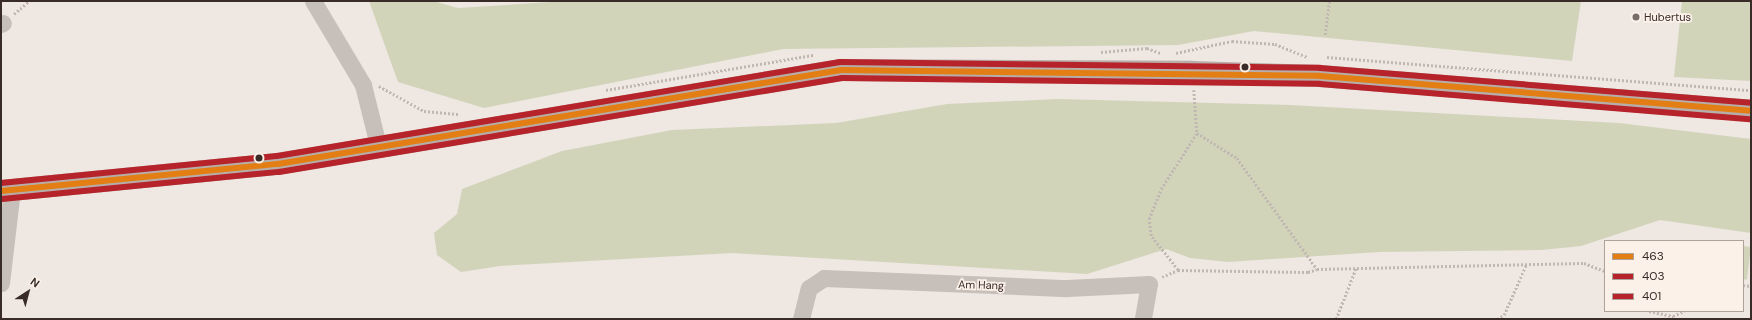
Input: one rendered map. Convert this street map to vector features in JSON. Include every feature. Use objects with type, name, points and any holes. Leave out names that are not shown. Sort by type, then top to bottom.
[{"type":"main road","points":[[7,191],[223,172],[379,149],[747,83],[841,70],[1192,72],[1464,86],[1751,111]]},
{"type":"street","points":[[313,1],[363,85],[379,149]]},
{"type":"street","points":[[1,283],[7,191]]},
{"type":"street","name":"Am Hang","points":[[802,319],[805,294],[813,283],[824,278],[1067,288],[1149,284]]},
{"type":"street","points":[[1143,319],[1149,284]]},
{"type":"path","points":[[2,24],[29,1]]},
{"type":"path","points":[[1325,34],[1329,1]]},
{"type":"path","points":[[1178,270],[1151,236],[1149,219],[1161,189],[1197,133],[1192,72]]},
{"type":"path","points":[[1197,133],[1237,158],[1317,269]]},
{"type":"path","points":[[1149,284],[1178,270],[1252,273],[1308,272],[1317,269],[1584,263],[1604,271]]},
{"type":"path","points":[[1497,319],[1504,315],[1526,265]]},
{"type":"path","points":[[1336,319],[1356,268]]},
{"type":"path","points":[[1654,312],[1673,316],[1682,312]]},
{"type":"green space","points":[[369,1],[433,1],[458,8],[566,1],[1581,1],[1572,61],[1254,31],[1178,45],[783,49],[484,108],[398,82]]},
{"type":"green space","points":[[1682,1],[1751,1],[1751,81],[1674,77]]},
{"type":"green space","points":[[1058,99],[1290,105],[1619,123],[1751,139],[1751,233],[1660,220],[1581,246],[1542,250],[1379,252],[1228,262],[1190,258],[1166,249],[1087,274],[732,253],[500,266],[461,272],[437,255],[434,233],[457,214],[462,189],[562,151],[672,130],[836,123],[947,104]]},
{"type":"green space","points":[[1744,246],[1751,247],[1747,280],[1744,279]]},
{"type":"transit line","name":"401","points":[[1,183],[277,156],[840,62],[1320,68],[1751,103]]},
{"type":"transit line","name":"463","points":[[1,191],[278,164],[841,70],[1320,76],[1751,111]]},
{"type":"transit line","name":"403","points":[[2,199],[279,172],[842,78],[1320,84],[1750,119]]},
{"type":"place","name":"Hubertus","points":[[1636,17]]}]
